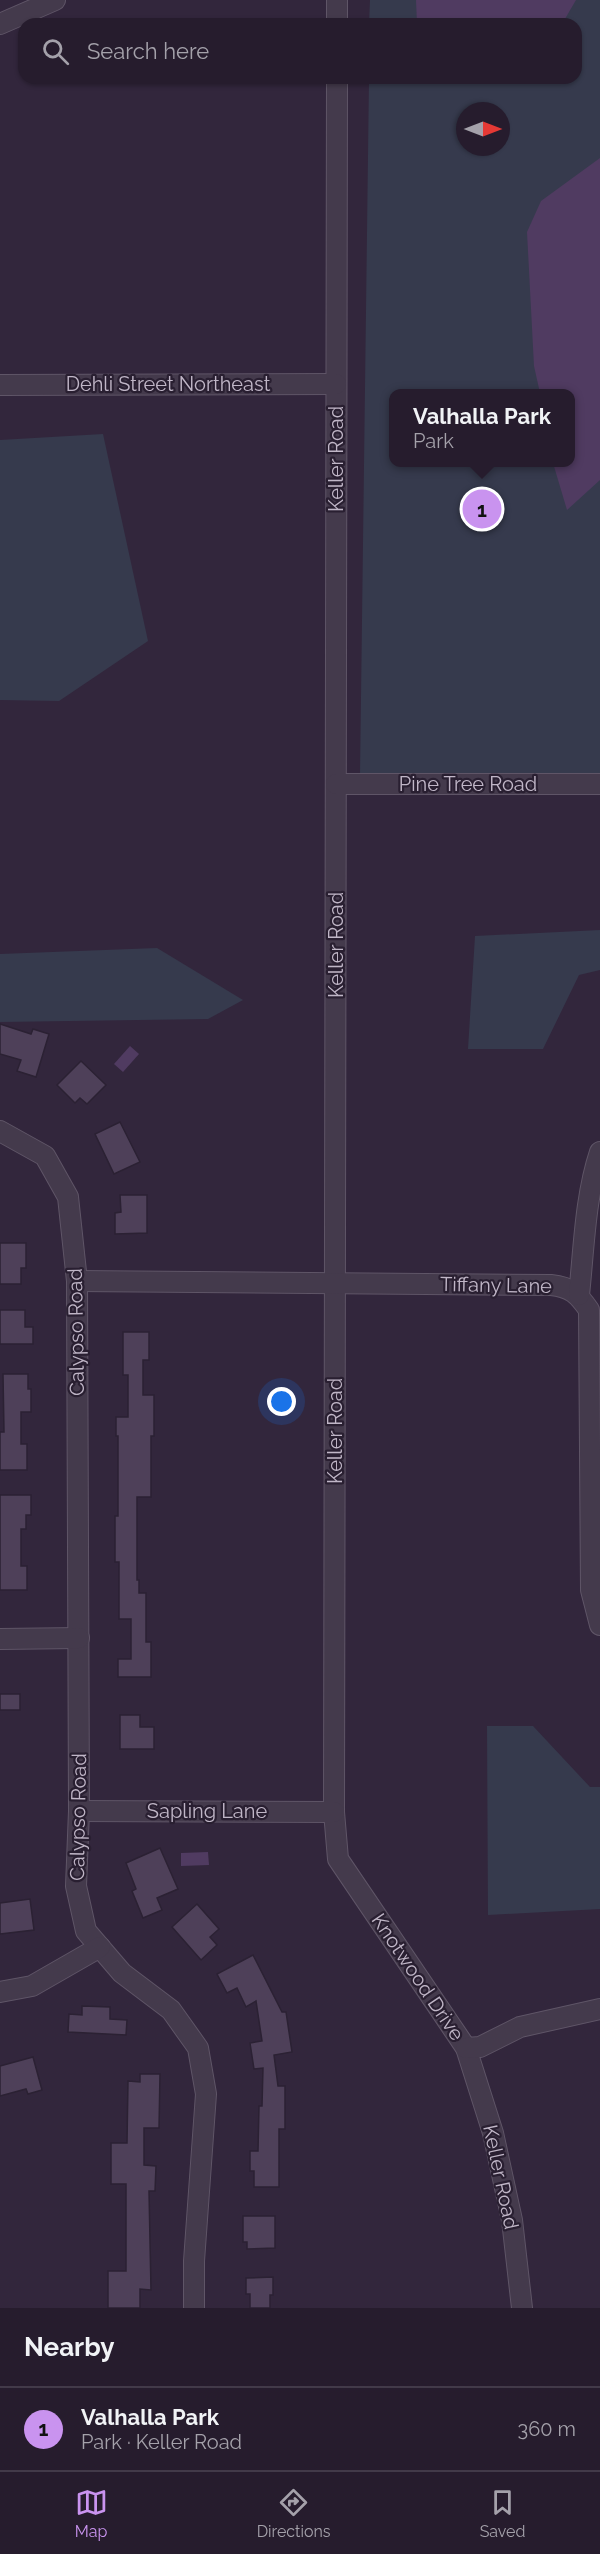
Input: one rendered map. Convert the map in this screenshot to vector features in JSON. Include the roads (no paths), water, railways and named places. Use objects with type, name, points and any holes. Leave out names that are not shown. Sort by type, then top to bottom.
[{"type":"street","points":[[0,24],[55,0]]},
{"type":"street","points":[[337,0],[337,18]]},
{"type":"street","name":"Keller Road","points":[[334,1812],[337,84]]},
{"type":"street","name":"Dehli Street Northeast","points":[[0,384],[336,384]]},
{"type":"street","name":"Pine Tree Road","points":[[336,784],[600,784]]},
{"type":"street","name":"Calypso Road","points":[[0,1131],[45,1156],[68,1197],[77,1281],[79,1811],[76,1886],[86,1930],[122,1973],[171,2010],[198,2048],[207,2094],[194,2260],[194,2308]]},
{"type":"street","points":[[579,1295],[585,1238],[600,1152]]},
{"type":"street","name":"Tiffany Lane","points":[[77,1281],[566,1286],[579,1295],[588,1310],[591,1590],[600,1624]]},
{"type":"street","points":[[0,1639],[79,1638]]},
{"type":"street","name":"Sapling Lane","points":[[79,1811],[334,1812]]},
{"type":"street","name":"Knotwood Drive","points":[[334,1812],[338,1858],[466,2048],[480,2047],[520,2028],[600,2009]]},
{"type":"street","points":[[0,1992],[32,1986],[100,1947]]},
{"type":"street","name":"Keller Road","points":[[466,2048],[493,2133],[512,2220],[522,2308]]},
{"type":"place","name":"Valhalla Park","points":[[482,509]]}]
